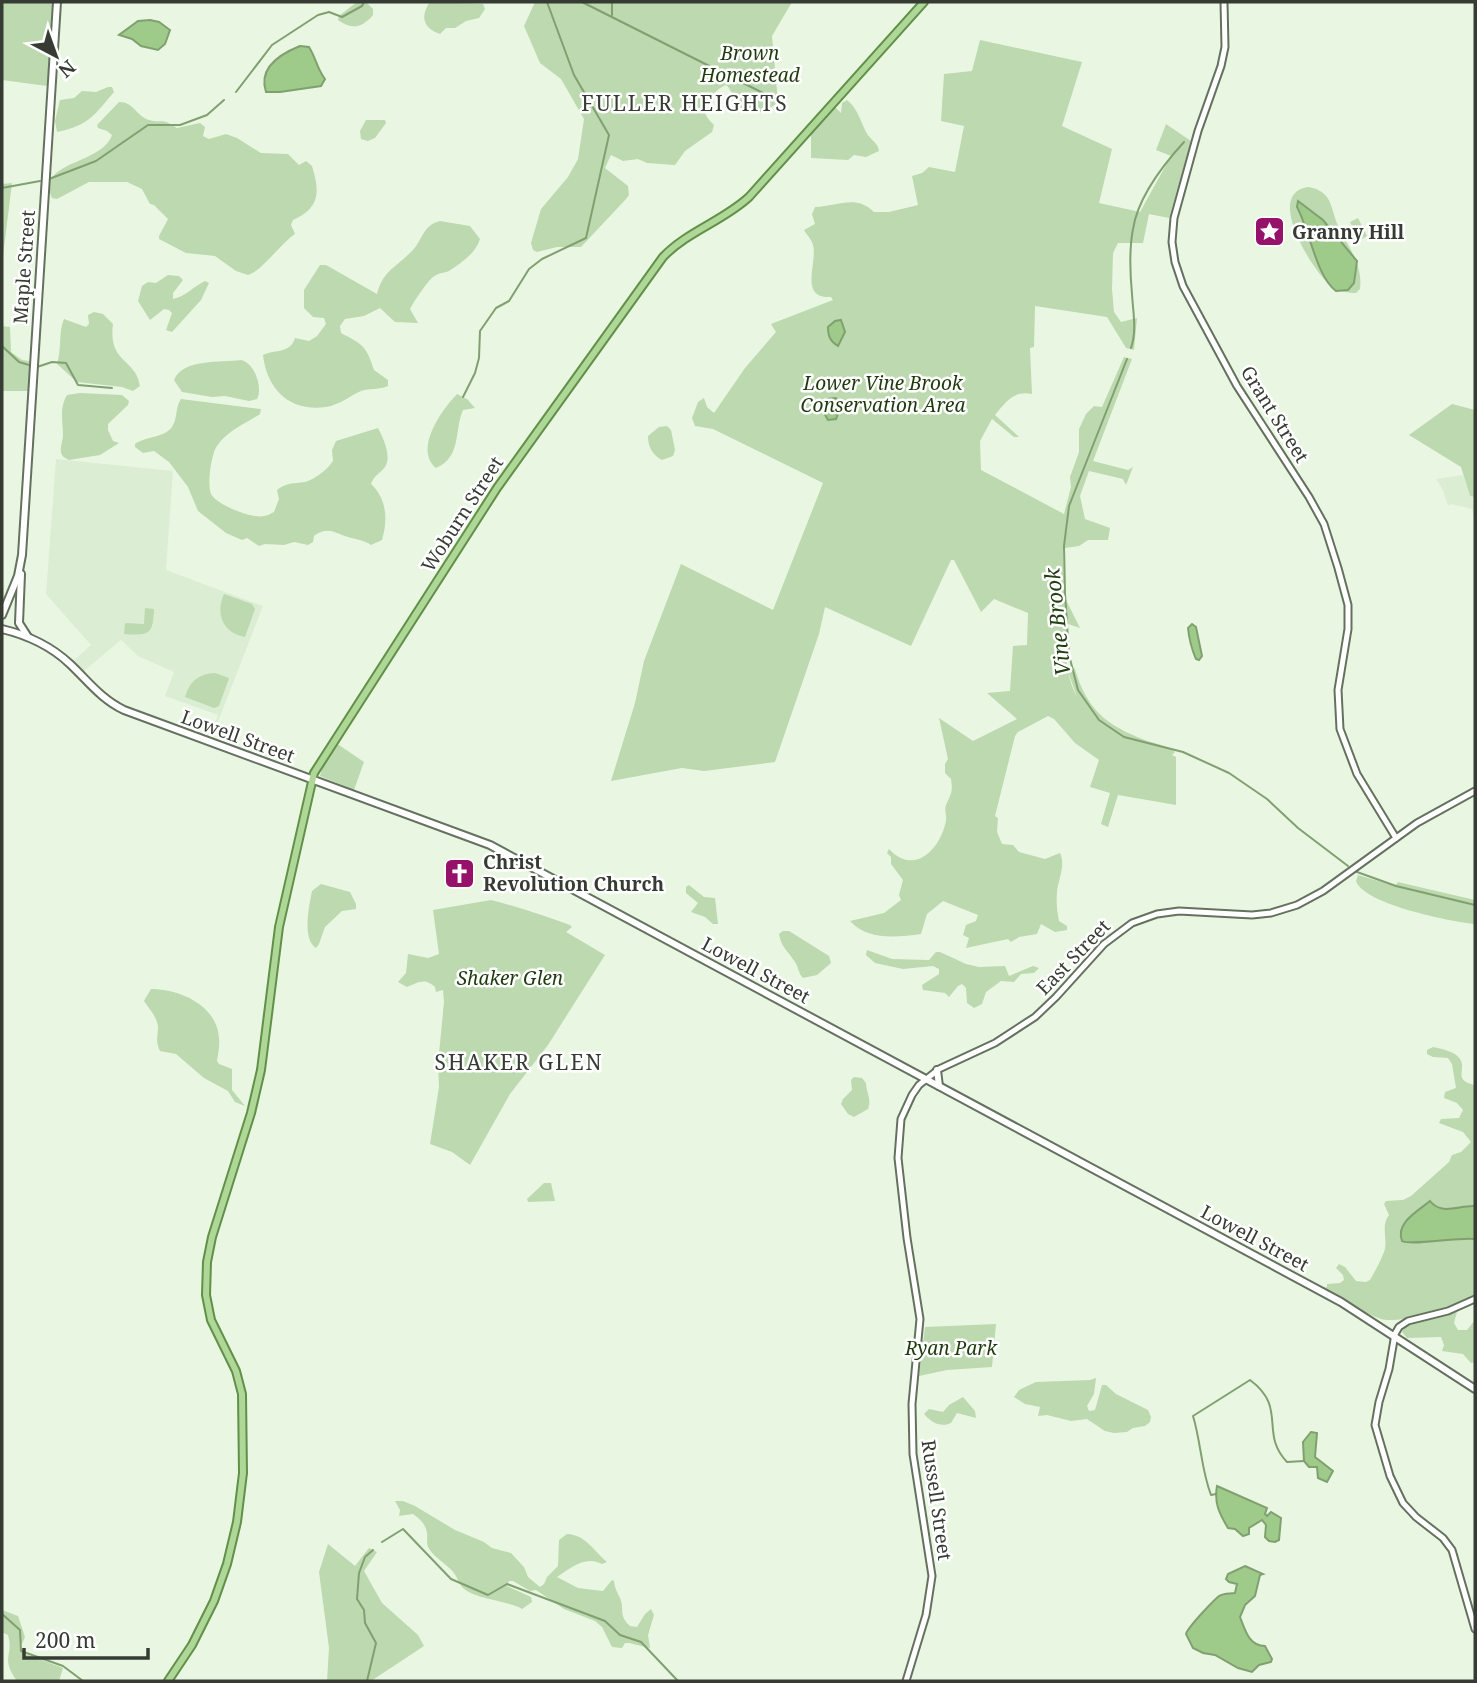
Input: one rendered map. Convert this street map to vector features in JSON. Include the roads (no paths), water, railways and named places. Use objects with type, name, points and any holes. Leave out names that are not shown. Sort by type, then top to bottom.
[{"type":"main road","name":"Maple Street","points":[[2,615],[20,565],[57,2]]},
{"type":"main road","name":"Woburn Street","points":[[168,1681],[192,1646],[214,1601],[230,1554],[240,1507],[244,1451],[242,1394],[236,1371],[211,1320],[206,1286],[210,1244],[261,1070],[279,927],[312,780],[326,751],[497,488],[663,257],[685,238],[736,208],[749,197],[924,2]]},
{"type":"main road","points":[[20,565],[19,622],[30,638]]},
{"type":"main road","points":[[2,601],[18,576]]},
{"type":"main road","name":"Lowell Street","points":[[2,629],[30,638],[57,653],[96,693],[119,709],[490,845],[1341,1302],[1475,1389]]},
{"type":"main road","points":[[937,1070],[939,1086]]},
{"type":"street","name":"Grant Street","points":[[1224,2],[1225,47],[1174,218],[1172,242],[1175,262],[1183,286],[1237,386],[1324,524],[1339,568],[1348,611],[1348,629],[1338,690],[1340,729],[1357,774],[1396,838]]},
{"type":"street","name":"East Street","points":[[907,1238],[898,1158],[899,1136],[906,1105],[925,1079],[937,1070],[995,1043],[1035,1017],[1104,944],[1132,923],[1157,914],[1179,911],[1252,915],[1271,913],[1297,905],[1332,885],[1432,814],[1475,790]]},
{"type":"street","name":"Russell Street","points":[[906,1681],[929,1602],[932,1576],[913,1454],[912,1402],[920,1319],[907,1238]]},
{"type":"street","points":[[1475,1299],[1452,1309],[1403,1323],[1394,1336],[1375,1425],[1398,1494],[1408,1510],[1443,1538],[1451,1548],[1475,1629]]},
{"type":"waterway","points":[[236,92],[272,45],[318,15],[329,12],[342,17],[362,6],[364,2]]},
{"type":"waterway","points":[[463,397],[479,358],[480,331],[496,308],[509,301],[529,269],[542,259],[586,238],[609,135],[574,75],[547,2]]},
{"type":"waterway","points":[[582,2],[763,93]]},
{"type":"waterway","points":[[612,2],[612,15]]},
{"type":"waterway","points":[[49,179],[96,161],[148,125],[180,125],[207,115],[224,100]]},
{"type":"waterway","name":"Vine Brook","points":[[1131,348],[1134,328],[1130,253],[1136,217],[1152,182],[1184,142]]},
{"type":"waterway","points":[[2,188],[40,181]]},
{"type":"waterway","points":[[2,346],[19,362],[29,365]]},
{"type":"waterway","name":"Vine Brook","points":[[1127,359],[1069,506],[1064,546],[1065,593],[1069,655],[1078,690],[1099,720],[1124,737],[1183,752],[1229,773],[1267,799],[1298,828],[1348,866]]},
{"type":"waterway","points":[[37,367],[52,362],[66,363],[78,385],[112,388]]},
{"type":"waterway","name":"Vine Brook","points":[[1357,872],[1396,886],[1475,905]]},
{"type":"waterway","points":[[1216,1494],[1211,1495],[1208,1485],[1193,1416],[1250,1380],[1268,1401],[1279,1451],[1287,1462],[1304,1461]]},
{"type":"waterway","points":[[382,1542],[403,1529],[451,1579],[488,1595],[507,1584],[605,1621],[620,1635],[641,1642],[678,1681]]},
{"type":"waterway","points":[[367,1681],[376,1643],[365,1623],[364,1610],[357,1599],[359,1573],[365,1557],[373,1550]]},
{"type":"waterway","points":[[2,1614],[20,1630],[21,1651],[63,1666],[83,1681]]},
{"type":"place","name":"Granny Hill","points":[[1269,232]]},
{"type":"place","name":"Christ Revolution Church","points":[[460,873]]},
{"type":"district","name":"FULLER HEIGHTS","points":[[685,103]]},
{"type":"district","name":"SHAKER GLEN","points":[[519,1062]]},
{"type":"park label","name":"Brown Homestead","points":[[750,64]]},
{"type":"park label","name":"Lower Vine Brook Conservation Area","points":[[883,394]]},
{"type":"park label","name":"Shaker Glen","points":[[510,978]]},
{"type":"park label","name":"Ryan Park","points":[[951,1348]]}]
